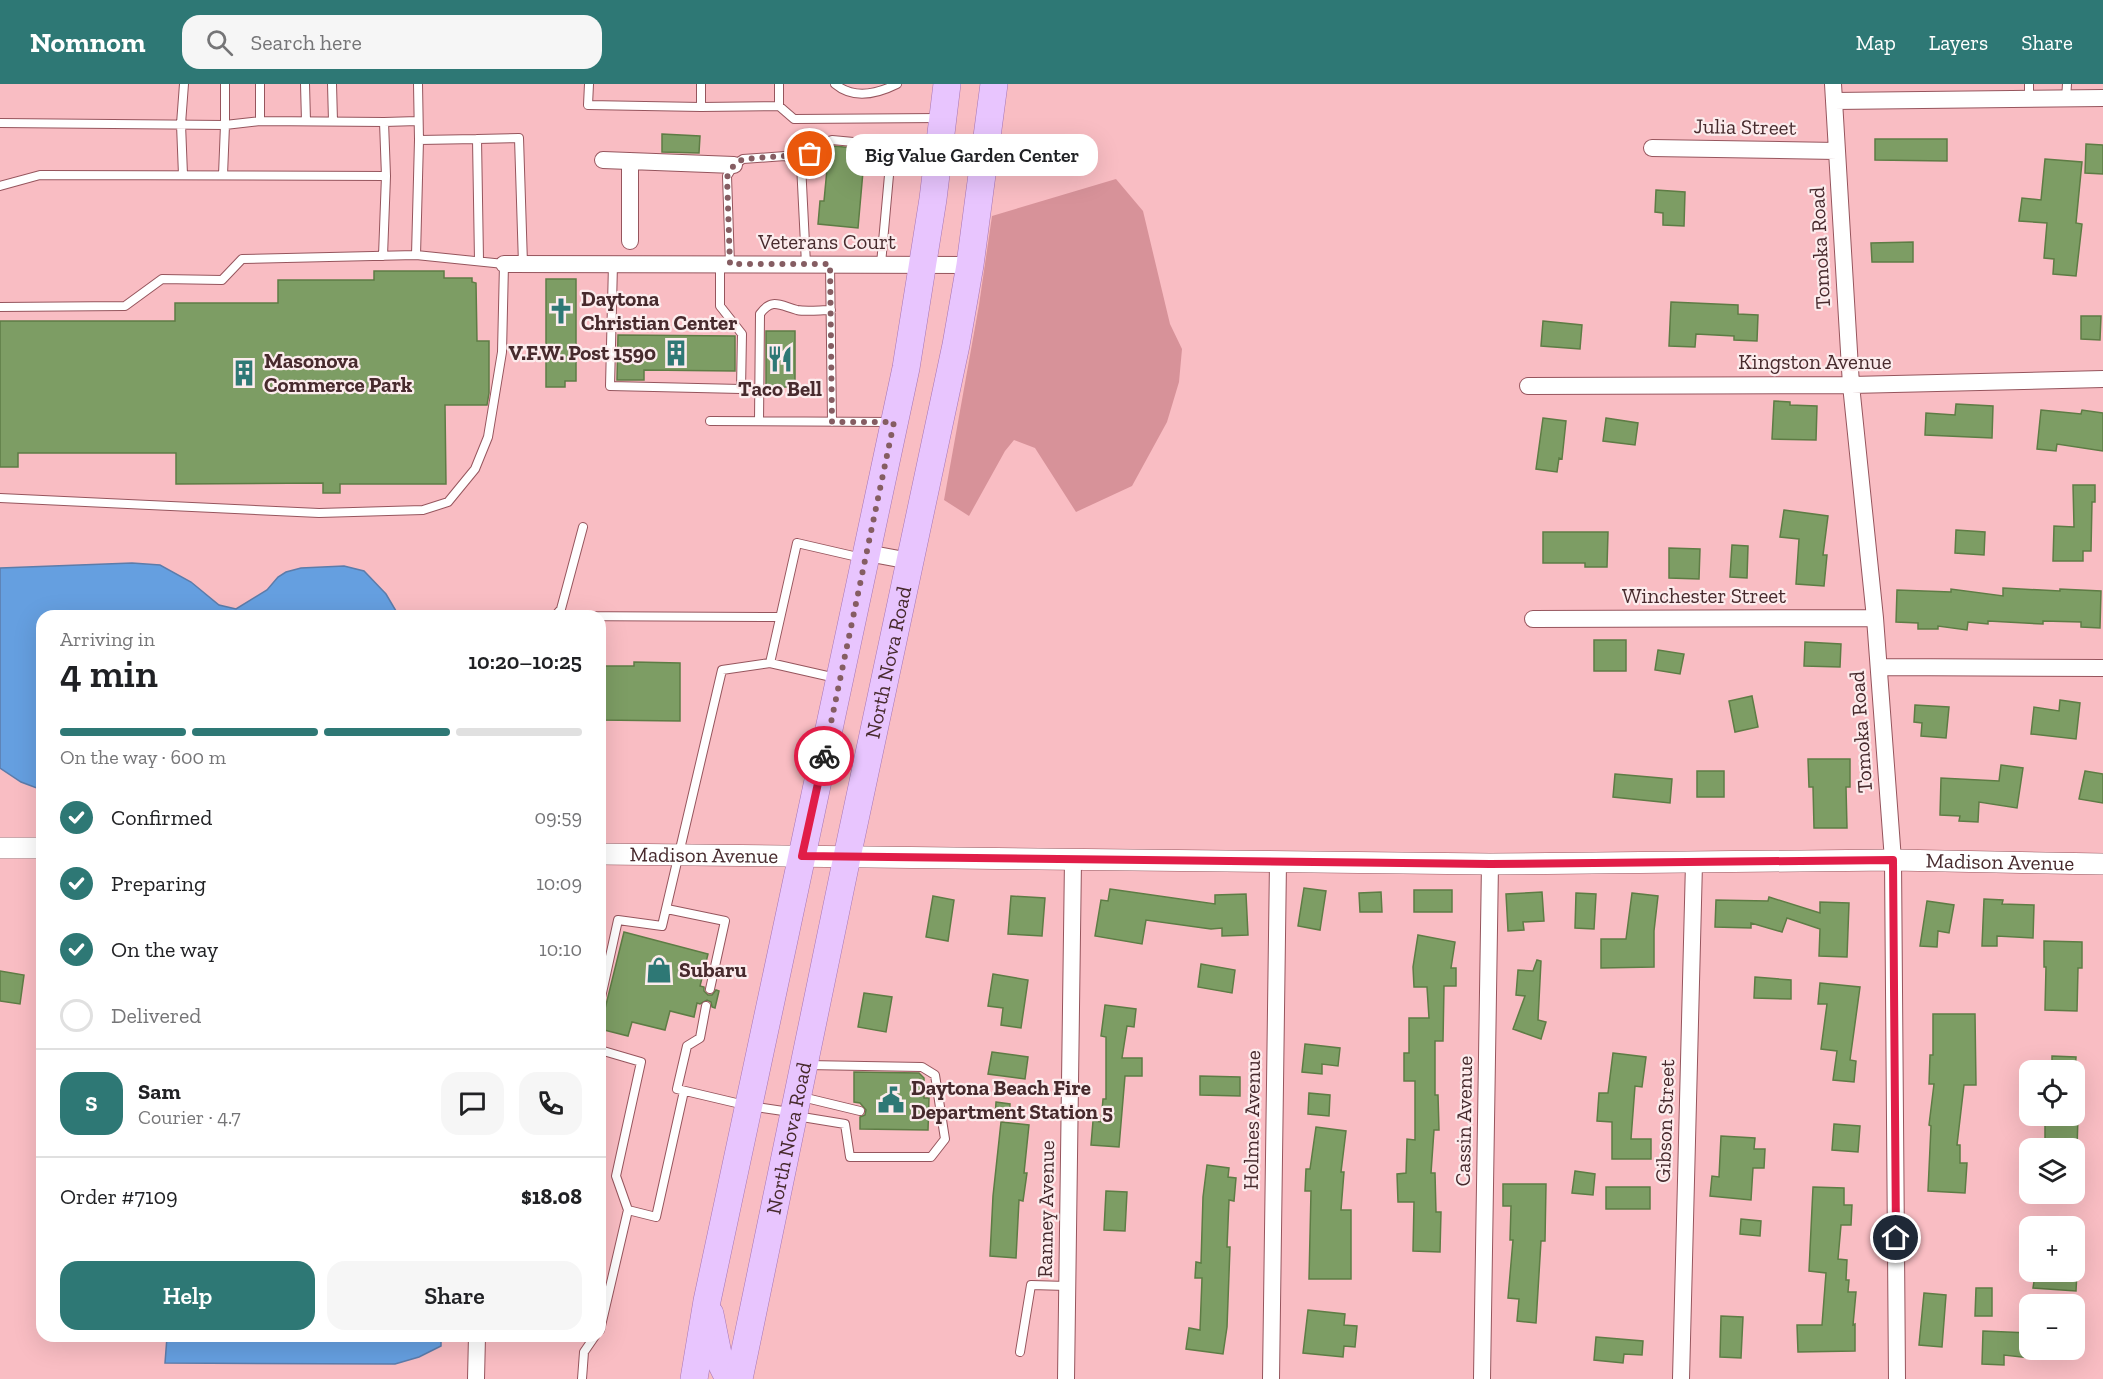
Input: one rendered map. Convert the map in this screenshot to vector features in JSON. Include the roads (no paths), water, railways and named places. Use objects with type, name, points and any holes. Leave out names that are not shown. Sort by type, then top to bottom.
[{"type":"main road","name":"North Nova Road","points":[[693,1379],[707,1301],[906,368],[939,155],[946,84]]},
{"type":"main road","name":"North Nova Road","points":[[739,1379],[803,1065],[956,345],[970,265],[994,84]]},
{"type":"main road","points":[[707,1301],[719,1359],[729,1379]]},
{"type":"street","name":"Tomoka Road","points":[[1833,84],[1851,385],[1875,618],[1893,860],[1898,1379]]},
{"type":"street","points":[[1834,101],[2067,91],[2103,98]]},
{"type":"street","name":"Julia Street","points":[[1652,148],[1837,152]]},
{"type":"street","points":[[603,160],[734,165]]},
{"type":"street","points":[[630,161],[630,241]]},
{"type":"street","name":"Veterans Court","points":[[504,264],[970,265]]},
{"type":"street","name":"Kingston Avenue","points":[[1528,386],[1851,385],[2103,379]]},
{"type":"street","points":[[866,556],[909,561]]},
{"type":"street","name":"Winchester Street","points":[[1533,618],[1875,618]]},
{"type":"street","points":[[1879,667],[2103,668]]},
{"type":"street","points":[[0,848],[36,848]]},
{"type":"street","name":"Madison Avenue","points":[[606,854],[1490,864],[1893,860],[2103,864]]},
{"type":"street","name":"Ranney Avenue","points":[[1066,1379],[1073,860]]},
{"type":"street","name":"Holmes Avenue","points":[[1270,1379],[1278,862]]},
{"type":"street","name":"Gibson Street","points":[[1681,1379],[1694,863]]},
{"type":"street","name":"Cassin Avenue","points":[[1482,1379],[1490,864]]},
{"type":"street","points":[[476,1379],[477,1342]]},
{"type":"lane","points":[[183,175],[184,84]]},
{"type":"lane","points":[[223,175],[225,84]]},
{"type":"lane","points":[[260,84],[260,121]]},
{"type":"lane","points":[[305,84],[306,121]]},
{"type":"lane","points":[[332,84],[333,122]]},
{"type":"lane","points":[[416,255],[418,84]]},
{"type":"lane","points":[[589,84],[588,105],[779,106],[794,119],[943,118]]},
{"type":"lane","points":[[701,84],[701,107]]},
{"type":"lane","points":[[779,106],[780,84]]},
{"type":"lane","points":[[835,84],[843,91],[861,94],[879,93],[897,84]]},
{"type":"lane","points":[[0,123],[225,125],[260,121],[418,122]]},
{"type":"lane","points":[[383,256],[386,176],[384,122]]},
{"type":"lane","points":[[419,140],[519,138],[523,264]]},
{"type":"lane","points":[[477,139],[479,260]]},
{"type":"lane","points":[[806,264],[801,164],[819,144],[832,140],[886,145],[891,153],[881,264]]},
{"type":"lane","points":[[891,153],[939,155]]},
{"type":"lane","points":[[613,264],[610,386],[741,389],[742,334],[720,306],[725,264],[727,177],[734,165],[743,159],[785,156],[801,164]]},
{"type":"lane","points":[[0,186],[40,175],[386,176]]},
{"type":"lane","points":[[0,307],[125,306],[162,279],[222,280],[242,259],[416,255],[504,264],[502,352],[488,436],[475,469],[448,502],[423,510],[319,513],[0,498]]},
{"type":"lane","points":[[830,264],[832,422]]},
{"type":"lane","points":[[759,421],[760,315],[772,304],[784,304],[798,310],[831,310]]},
{"type":"lane","points":[[710,421],[894,422]]},
{"type":"lane","points":[[560,610],[583,527]]},
{"type":"lane","points":[[770,663],[797,543],[866,556]]},
{"type":"lane","points":[[606,616],[780,617]]},
{"type":"lane","points":[[606,975],[618,920],[662,926],[722,670],[770,663],[840,679]]},
{"type":"lane","points":[[667,909],[725,921],[710,989]]},
{"type":"lane","points":[[628,1210],[656,1217],[681,1090],[687,1046],[700,1038],[706,1006]]},
{"type":"lane","points":[[606,1052],[641,1062],[616,1176],[628,1210],[606,1304]]},
{"type":"lane","points":[[794,1108],[845,1125],[850,1157],[931,1158],[945,1139],[935,1075],[922,1067],[803,1065]]},
{"type":"lane","points":[[681,1090],[749,1106],[860,1111]]},
{"type":"lane","points":[[1020,1352],[1031,1285],[1067,1286]]},
{"type":"lane","points":[[582,1379],[584,1352],[591,1342]]},
{"type":"water","points":[[132,563],[160,565],[191,582],[219,605],[236,609],[267,590],[278,577],[286,572],[301,568],[344,566],[364,571],[386,594],[395,610],[36,610],[36,788],[21,782],[0,768],[0,568]]},
{"type":"water","points":[[167,1342],[441,1342],[441,1346],[419,1357],[395,1364],[165,1363]]},
{"type":"place","name":"Big Value Garden Center","points":[[810,154]]},
{"type":"place","name":"Daytona Christian Center","points":[[561,311]]},
{"type":"place","name":"V.F.W. Post 1590","points":[[676,353]]},
{"type":"place","name":"Taco Bell","points":[[780,359]]},
{"type":"place","name":"Masonova Commerce Park","points":[[244,373]]},
{"type":"place","name":"Subaru","points":[[659,970]]},
{"type":"place","name":"Daytona Beach Fire Department Station 5","points":[[891,1100]]}]
